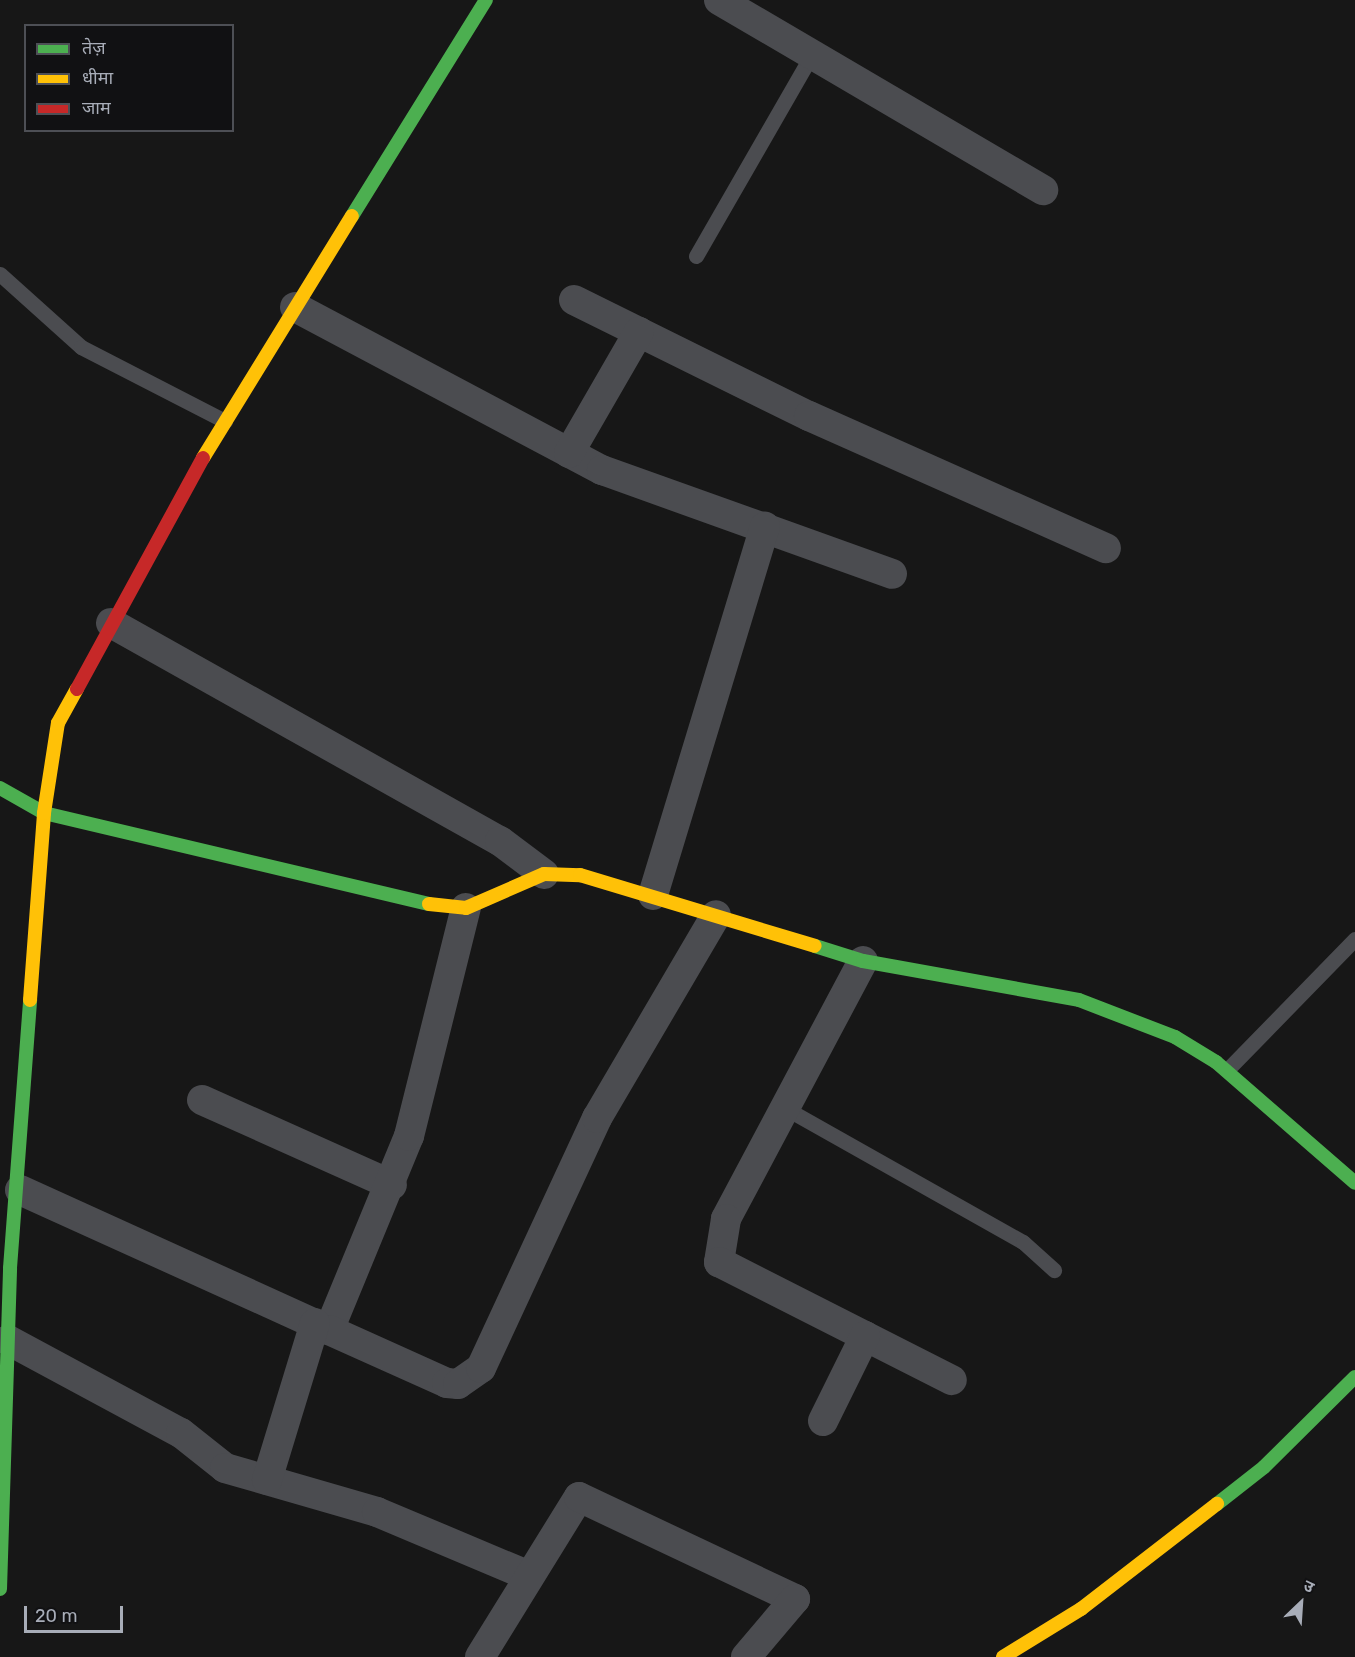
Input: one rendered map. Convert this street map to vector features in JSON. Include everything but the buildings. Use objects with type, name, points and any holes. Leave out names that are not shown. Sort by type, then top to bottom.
[{"type":"street","points":[[0,1589],[5,1352],[20,1190],[44,813],[58,723],[111,623],[225,421],[486,0]]},
{"type":"street","points":[[719,0],[1043,190]]},
{"type":"street","points":[[574,300],[809,416],[1106,548]]},
{"type":"street","points":[[295,307],[570,453],[683,503],[765,527],[892,574]]},
{"type":"street","points":[[570,453],[639,332]]},
{"type":"street","points":[[653,895],[765,527]]},
{"type":"street","points":[[111,623],[500,841],[544,874]]},
{"type":"street","points":[[0,788],[44,813],[413,902],[466,908],[544,874],[580,875],[653,895],[862,961],[1079,1000],[1175,1037],[1227,1070],[1355,1183]]},
{"type":"street","points":[[267,1480],[322,1327],[392,1185],[429,1071],[466,908]]},
{"type":"street","points":[[20,1190],[447,1383],[458,1384],[481,1368],[597,1118],[716,915]]},
{"type":"street","points":[[862,961],[726,1219],[719,1262],[952,1380]]},
{"type":"street","points":[[202,1100],[392,1185]]},
{"type":"street","points":[[823,1421],[865,1336]]},
{"type":"street","points":[[5,1352],[181,1433],[225,1468],[377,1512],[529,1576]]},
{"type":"street","points":[[1003,1657],[1081,1609],[1184,1531],[1264,1467],[1355,1377]]},
{"type":"street","points":[[480,1657],[579,1497],[795,1599],[746,1657]]},
{"type":"lane","points":[[696,256],[812,54]]},
{"type":"lane","points":[[0,274],[81,347],[225,421]]},
{"type":"lane","points":[[1227,1070],[1355,939]]},
{"type":"lane","points":[[784,1108],[1023,1242],[1054,1270]]},
{"type":"traffic: fast","points":[[352,216],[486,0]]},
{"type":"traffic: fast","points":[[0,788],[44,813],[429,904]]},
{"type":"traffic: fast","points":[[815,946],[863,961],[1079,1000],[1175,1037],[1216,1062],[1355,1183]]},
{"type":"traffic: fast","points":[[0,1589],[10,1268],[30,1000]]},
{"type":"traffic: fast","points":[[1217,1504],[1264,1467],[1355,1377]]},
{"type":"traffic: slow","points":[[203,458],[352,216]]},
{"type":"traffic: slow","points":[[30,1000],[44,813],[58,723],[77,689]]},
{"type":"traffic: slow","points":[[429,904],[466,908],[544,874],[580,875],[815,946]]},
{"type":"traffic: slow","points":[[1003,1657],[1081,1609],[1217,1504]]},
{"type":"traffic: jam","points":[[77,689],[203,458]]}]
